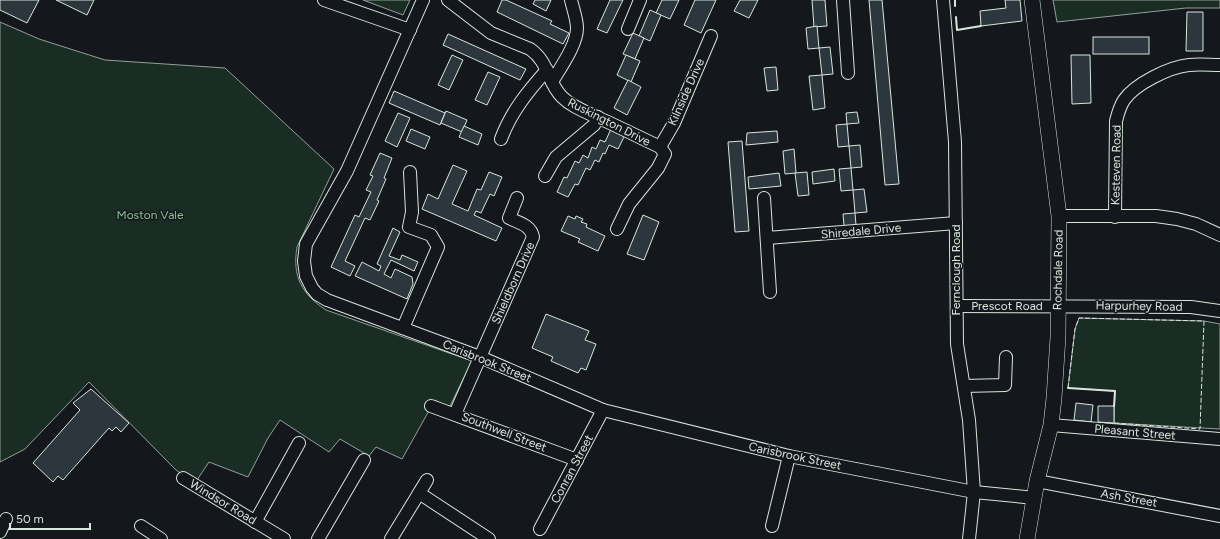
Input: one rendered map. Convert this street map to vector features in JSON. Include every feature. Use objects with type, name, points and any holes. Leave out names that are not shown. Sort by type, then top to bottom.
[{"type":"main road","name":"Rochdale Road","points":[[1027,539],[1037,482],[1051,426],[1054,398],[1058,305],[1059,216],[1032,0]]},
{"type":"street","points":[[324,0],[410,30]]},
{"type":"street","name":"Carisbrook Street","points":[[423,0],[347,171],[306,244],[304,261],[306,276],[312,288],[327,300],[480,357],[603,410],[789,456],[974,492],[1035,498]]},
{"type":"street","name":"Ruskington Drive","points":[[448,0],[491,33],[530,49],[535,53],[540,58],[547,70],[557,92],[570,104],[662,150]]},
{"type":"street","points":[[628,29],[640,0]]},
{"type":"street","points":[[843,0],[848,73]]},
{"type":"street","name":"Fernclough Road","points":[[943,0],[954,142],[957,344],[969,420],[974,492],[969,539]]},
{"type":"street","points":[[552,82],[568,54],[576,33],[577,27],[574,1]]},
{"type":"street","name":"Kilnside Drive","points":[[616,229],[629,204],[658,168],[662,150],[711,36]]},
{"type":"street","name":"Kesteven Road","points":[[1115,217],[1116,121],[1120,107],[1125,99],[1139,86],[1165,72],[1188,65],[1220,65]]},
{"type":"street","points":[[501,139],[517,106],[547,70]]},
{"type":"street","points":[[545,176],[556,157],[594,125],[598,117]]},
{"type":"street","points":[[403,328],[438,247],[431,235],[409,227],[412,212],[410,172]]},
{"type":"street","name":"Shieldborn Drive","points":[[480,357],[533,237],[529,227],[509,218],[517,198]]},
{"type":"street","points":[[764,198],[770,292]]},
{"type":"street","points":[[1059,216],[1156,216],[1196,224],[1220,235]]},
{"type":"street","name":"Shiredale Drive","points":[[767,238],[956,223]]},
{"type":"street","name":"Prescot Road","points":[[957,306],[1058,305]]},
{"type":"street","name":"Harpurhey Road","points":[[1058,305],[1191,307],[1220,311]]},
{"type":"street","points":[[455,414],[480,357]]},
{"type":"street","points":[[964,386],[1006,385],[1006,357]]},
{"type":"street","name":"Southwell Street","points":[[431,406],[577,460]]},
{"type":"street","name":"Conran Street","points":[[540,529],[603,410]]},
{"type":"street","name":"Pleasant Street","points":[[1051,426],[1220,439]]},
{"type":"street","points":[[256,522],[299,443]]},
{"type":"street","points":[[772,526],[789,456]]},
{"type":"street","points":[[318,539],[364,460]]},
{"type":"street","name":"Windsor Road","points":[[183,478],[284,539]]},
{"type":"street","points":[[391,539],[427,480]]},
{"type":"street","name":"Ash Street","points":[[1037,482],[1220,516]]},
{"type":"street","points":[[419,493],[489,539]]},
{"type":"street","points":[[0,532],[6,519]]},
{"type":"street","points":[[140,526],[161,539]]},
{"type":"green space","points":[[363,0],[410,0],[403,15]]},
{"type":"green space","points":[[1053,0],[1220,0],[1220,8],[1186,8],[1057,22]]},
{"type":"green space","name":"Moston Vale","points":[[0,22],[39,39],[105,60],[225,68],[334,169],[297,247],[296,267],[301,284],[305,291],[326,310],[472,361],[449,408],[435,400],[402,459],[376,447],[369,456],[340,439],[329,452],[280,420],[268,438],[248,477],[209,462],[195,483],[176,470],[89,382],[25,449],[0,462]]},
{"type":"green space","points":[[1079,318],[1204,321],[1220,324],[1220,429],[1114,423],[1115,391],[1068,388],[1075,329]]},
{"type":"building","points":[[0,0],[39,0],[27,23],[0,10]]},
{"type":"building","points":[[56,0],[94,0],[87,15]]},
{"type":"building","points":[[502,0],[506,0],[552,21],[550,24],[569,33],[563,44],[497,12]]},
{"type":"building","points":[[535,0],[551,0],[546,11],[533,4]]},
{"type":"building","points":[[610,0],[623,0],[607,33],[597,29]]},
{"type":"building","points":[[662,0],[679,0],[670,19],[656,13]]},
{"type":"building","points":[[695,0],[716,0],[701,33],[684,25]]},
{"type":"building","points":[[740,0],[758,0],[749,18],[734,11]]},
{"type":"building","points":[[812,0],[825,0],[827,26],[814,27]]},
{"type":"building","points":[[869,0],[882,0],[899,184],[885,185]]},
{"type":"building","points":[[1005,0],[1020,0],[1022,21],[981,26],[980,11],[1006,8]]},
{"type":"building","points":[[650,10],[661,15],[650,41],[639,36]]},
{"type":"building","points":[[1187,12],[1203,12],[1203,51],[1186,51]]},
{"type":"building","points":[[817,26],[819,48],[808,49],[806,28]]},
{"type":"building","points":[[633,33],[644,38],[635,59],[623,54]]},
{"type":"building","points":[[448,34],[526,69],[520,80],[443,45]]},
{"type":"building","points":[[1093,37],[1149,37],[1149,54],[1093,54]]},
{"type":"building","points":[[830,47],[833,74],[822,75],[819,48]]},
{"type":"building","points":[[452,55],[463,60],[449,90],[438,85]]},
{"type":"building","points":[[626,55],[640,61],[631,82],[617,75]]},
{"type":"building","points":[[1071,55],[1090,55],[1091,103],[1072,104]]},
{"type":"building","points":[[776,67],[778,90],[767,91],[764,68]]},
{"type":"building","points":[[488,72],[500,77],[487,105],[475,100]]},
{"type":"building","points":[[822,75],[825,108],[813,110],[809,76]]},
{"type":"building","points":[[628,80],[641,87],[627,115],[614,108]]},
{"type":"building","points":[[394,91],[445,113],[440,125],[389,103]]},
{"type":"building","points":[[446,111],[467,120],[462,132],[441,123]]},
{"type":"building","points":[[857,112],[859,123],[847,124],[846,113]]},
{"type":"building","points":[[398,113],[410,118],[397,147],[385,141]]},
{"type":"building","points":[[847,124],[849,146],[838,147],[836,125]]},
{"type":"building","points":[[464,126],[482,134],[478,145],[459,137]]},
{"type":"building","points":[[411,129],[430,137],[425,149],[406,141]]},
{"type":"building","points":[[611,129],[625,135],[618,149],[609,145],[599,162],[595,160],[590,170],[586,168],[578,185],[575,184],[568,197],[557,192],[564,177],[567,178],[575,161],[579,163],[583,155],[588,158],[592,147],[596,149],[600,140],[605,142]]},
{"type":"building","points":[[777,131],[778,142],[746,145],[747,133]]},
{"type":"building","points":[[742,141],[749,231],[735,232],[728,142]]},
{"type":"building","points":[[860,145],[862,167],[851,168],[849,146]]},
{"type":"building","points":[[794,149],[796,173],[785,174],[783,151]]},
{"type":"building","points":[[380,153],[392,158],[384,178],[386,179],[377,200],[379,201],[370,220],[365,218],[345,261],[355,266],[350,276],[331,267],[355,215],[359,217],[371,192],[366,190],[373,176],[370,175]]},
{"type":"building","points":[[453,165],[467,171],[452,204],[468,211],[477,189],[481,190],[489,172],[502,177],[494,196],[490,194],[481,213],[476,211],[474,215],[502,228],[496,241],[422,209],[428,194],[438,199]]},
{"type":"building","points":[[851,168],[853,190],[841,191],[839,169]]},
{"type":"building","points":[[834,169],[835,181],[813,184],[812,172]]},
{"type":"building","points":[[807,172],[809,195],[798,196],[795,173]]},
{"type":"building","points":[[779,173],[781,186],[749,189],[748,177]]},
{"type":"building","points":[[864,189],[867,212],[855,213],[853,190]]},
{"type":"building","points":[[855,213],[856,225],[844,226],[843,214]]},
{"type":"building","points":[[643,215],[659,222],[644,260],[627,254]]},
{"type":"building","points":[[568,216],[575,219],[576,216],[583,219],[581,222],[587,224],[586,227],[605,236],[598,251],[578,242],[580,239],[561,231]]},
{"type":"building","points":[[393,228],[400,232],[389,256],[400,260],[402,255],[418,262],[414,271],[391,260],[384,274],[391,278],[395,269],[412,277],[413,284],[407,299],[355,276],[362,262],[379,271],[381,266],[377,264]]},
{"type":"building","points":[[546,314],[589,331],[585,340],[596,344],[586,370],[581,368],[578,373],[551,361],[553,357],[532,348]]},
{"type":"building","points":[[91,389],[129,423],[121,432],[116,427],[112,431],[109,428],[63,480],[58,476],[53,482],[33,463],[80,410],[73,403]]},
{"type":"building","points":[[1076,403],[1093,405],[1091,422],[1074,420]]},
{"type":"building","points":[[1098,406],[1114,406],[1114,423],[1098,422]]},
{"type":"fence","points":[[1068,388],[1075,329],[1079,318],[1204,321],[1200,429],[1114,423]]},
{"type":"wall","points":[[955,0],[955,6]]},
{"type":"wall","points":[[956,17],[957,30],[981,26]]},
{"type":"wall","points":[[1068,388],[1115,391],[1114,406]]}]
